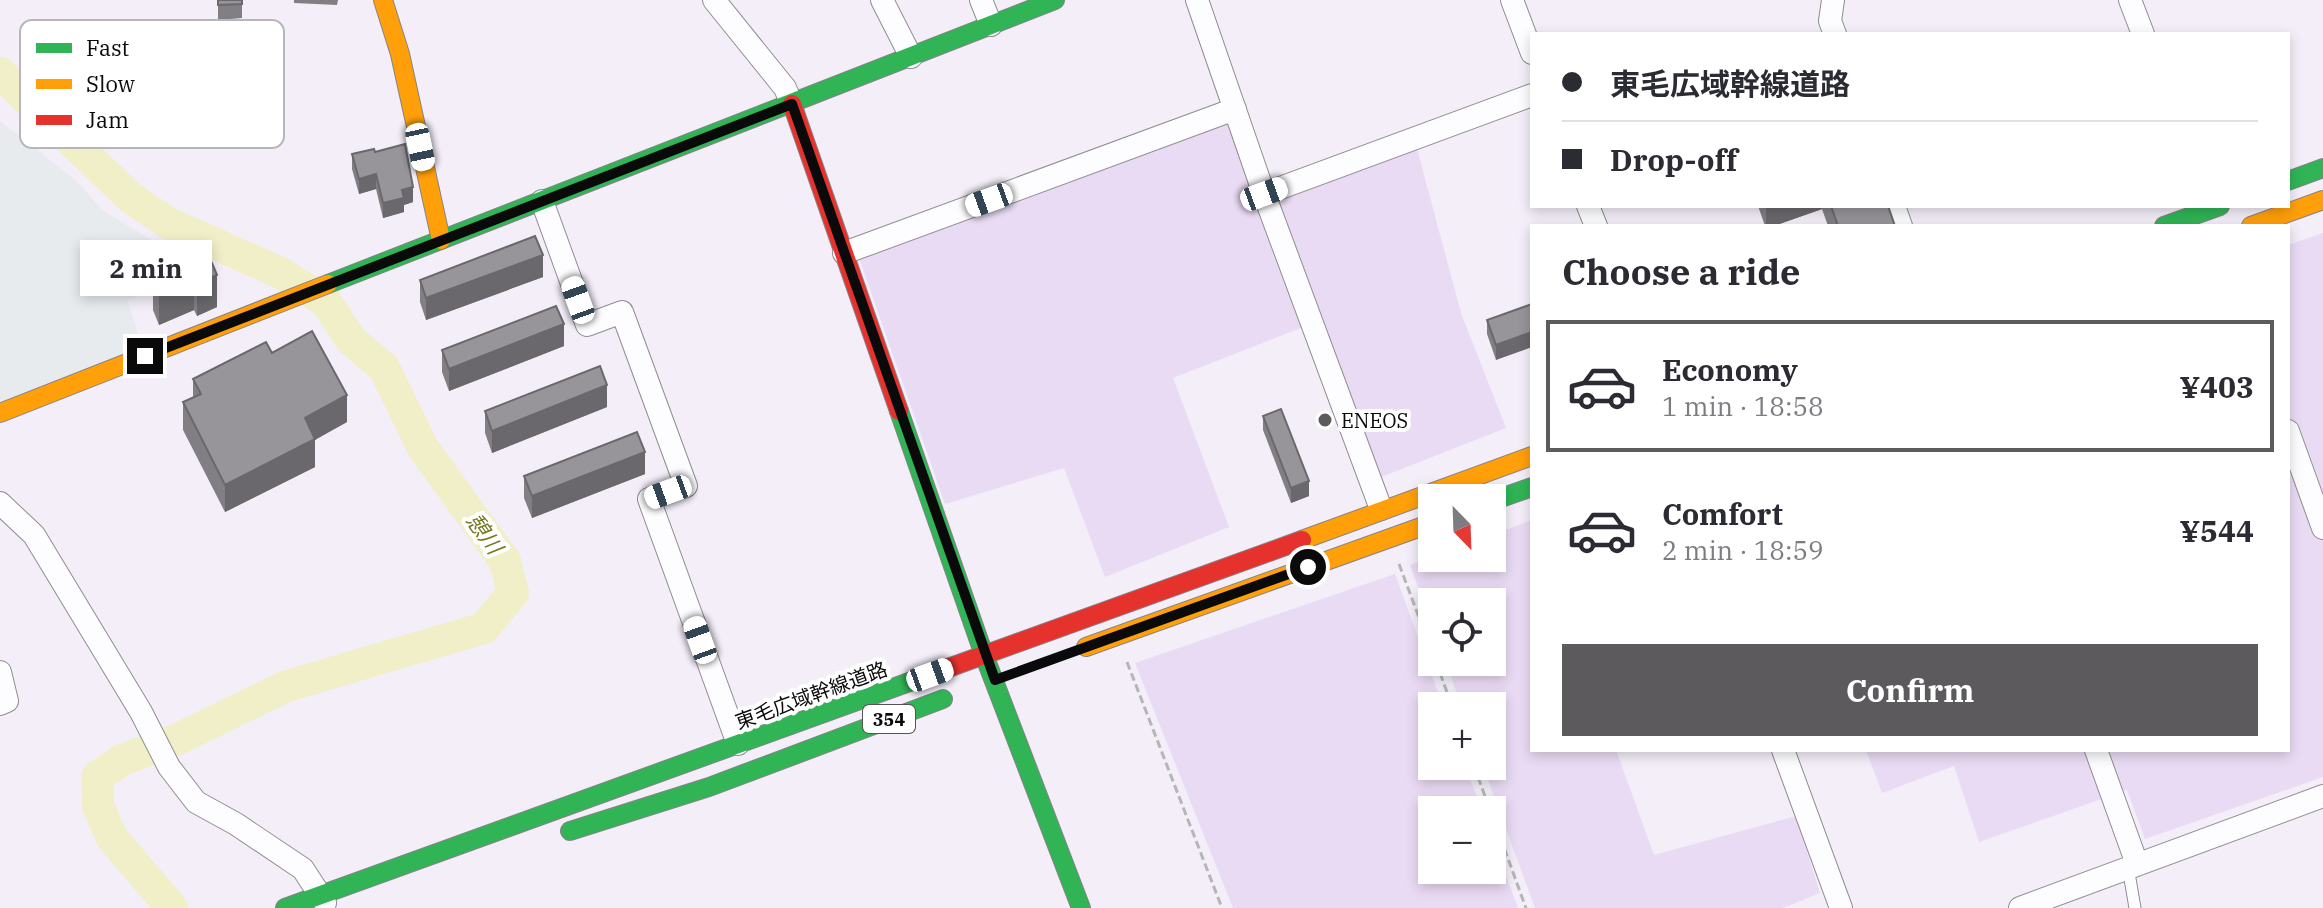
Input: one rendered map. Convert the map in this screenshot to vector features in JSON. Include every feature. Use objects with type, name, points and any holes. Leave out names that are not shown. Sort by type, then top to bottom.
[{"type":"main road","points":[[383,0],[400,54],[441,240]]},
{"type":"main road","points":[[0,413],[1055,0]]},
{"type":"main road","points":[[792,104],[984,655],[987,683],[1081,908]]},
{"type":"main road","points":[[2290,180],[2323,168]]},
{"type":"main road","points":[[2257,224],[2323,200]]},
{"type":"main road","points":[[2169,224],[2211,208]]},
{"type":"main road","name":"東毛広域幹線道路","points":[[285,908],[324,901],[738,744],[1530,457]]},
{"type":"main road","points":[[1506,496],[1530,488]]},
{"type":"main road","points":[[1063,655],[1418,528]]},
{"type":"main road","name":"354","points":[[559,834],[709,787],[987,683]]},
{"type":"street","points":[[714,0],[785,88],[792,104]]},
{"type":"street","points":[[882,0],[911,57]]},
{"type":"street","points":[[981,0],[991,25]]},
{"type":"street","points":[[1197,0],[1264,194],[1381,509]]},
{"type":"street","points":[[1512,0],[1530,48]]},
{"type":"street","points":[[1833,0],[1830,21],[1834,32]]},
{"type":"street","points":[[2130,0],[2142,32]]},
{"type":"street","points":[[1264,194],[1530,96]]},
{"type":"street","points":[[844,253],[1235,109]]},
{"type":"street","points":[[542,201],[587,325],[622,312],[686,486],[649,499],[738,744]]},
{"type":"street","points":[[2290,437],[2323,528]]},
{"type":"street","points":[[0,503],[34,535],[141,712],[169,767],[196,802],[236,824],[303,869],[324,901]]},
{"type":"street","points":[[0,672],[7,701],[0,704]]},
{"type":"street","points":[[1784,752],[1841,908]]},
{"type":"street","points":[[2097,752],[2133,866]]},
{"type":"street","points":[[2020,908],[2323,796]]},
{"type":"lane","points":[[2133,866],[2135,908]]},
{"type":"path","points":[[1390,538],[1418,614]]},
{"type":"path","points":[[1117,636],[1222,908]]},
{"type":"path","points":[[1506,854],[1526,908]]},
{"type":"shaded area","points":[[1232,120],[1306,326],[1173,378],[1229,527],[1105,577],[1064,468],[945,504],[858,255]]},
{"type":"shaded area","points":[[0,121],[20,137],[20,148],[34,148],[79,183],[101,209],[199,270],[127,300],[143,348],[0,405]]},
{"type":"shaded area","points":[[1416,145],[1461,313],[1506,428],[1376,479],[1267,197]]},
{"type":"shaded area","points":[[2323,233],[2323,777],[2145,839],[2127,790],[1979,842],[1954,766],[1882,793],[1867,752],[2290,752],[2290,244]]},
{"type":"shaded area","points":[[1530,521],[1530,752],[1617,752],[1654,855],[1796,816],[1820,893],[1783,908],[1535,908],[1506,829],[1506,796],[1494,796],[1488,780],[1506,780],[1506,692],[1456,692],[1451,676],[1506,676],[1506,588],[1418,588],[1410,565],[1418,562],[1418,572],[1506,572],[1506,530]]},
{"type":"shaded area","points":[[1395,574],[1418,637],[1418,676],[1432,676],[1438,692],[1418,692],[1418,780],[1470,780],[1477,796],[1418,796],[1418,884],[1506,884],[1506,876],[1518,908],[1233,908],[1135,663]]},
{"type":"building","points":[[218,0],[242,0],[242,4],[218,5]]},
{"type":"building","points":[[405,144],[413,187],[402,190],[404,198],[383,203],[376,174],[359,179],[352,154]]},
{"type":"building","points":[[1832,208],[1889,208],[1894,224],[1837,224]]},
{"type":"building","points":[[535,236],[543,255],[426,298],[420,280]]},
{"type":"building","points":[[178,250],[183,262],[202,254],[205,261],[209,259],[212,263],[217,275],[197,284],[194,278],[159,293],[153,278],[158,276],[151,261]]},
{"type":"building","points":[[1530,305],[1530,333],[1496,345],[1487,320]]},
{"type":"building","points":[[556,306],[564,324],[449,369],[442,350]]},
{"type":"building","points":[[312,331],[347,395],[305,418],[315,439],[225,485],[183,402],[201,394],[193,379],[266,342],[272,353]]},
{"type":"building","points":[[600,366],[607,385],[492,431],[485,411]]},
{"type":"building","points":[[1281,409],[1309,481],[1291,488],[1263,416]]},
{"type":"building","points":[[637,432],[645,452],[532,496],[524,476]]},
{"type":"waterway","name":"憩川","points":[[0,73],[20,92]]},
{"type":"waterway","name":"憩川","points":[[79,148],[131,198],[168,223],[281,273],[325,301],[351,340],[384,368],[423,448],[505,561],[513,593],[484,628],[287,686],[178,739],[122,760],[97,777],[98,806],[112,838],[172,908]]},
{"type":"traffic: fast","points":[[328,284],[1055,0]]},
{"type":"traffic: fast","points":[[2290,180],[2323,168]]},
{"type":"traffic: fast","points":[[2170,224],[2214,208]]},
{"type":"traffic: fast","points":[[899,411],[984,655],[1081,908]]},
{"type":"traffic: fast","points":[[1506,496],[1530,488]]},
{"type":"traffic: fast","points":[[285,908],[948,668]]},
{"type":"traffic: fast","points":[[570,831],[709,787],[943,699]]},
{"type":"traffic: slow","points":[[383,0],[400,54],[441,240]]},
{"type":"traffic: slow","points":[[2257,224],[2323,200]]},
{"type":"traffic: slow","points":[[0,413],[328,284]]},
{"type":"traffic: slow","points":[[1302,540],[1530,457]]},
{"type":"traffic: slow","points":[[1086,647],[1418,528]]},
{"type":"traffic: jam","points":[[792,104],[899,411]]},
{"type":"traffic: jam","points":[[948,668],[1302,540]]},
{"type":"place","name":"ENEOS","points":[[1325,420]]},
{"type":"route","points":[[145,356],[792,104],[995,680],[1308,567]]}]
